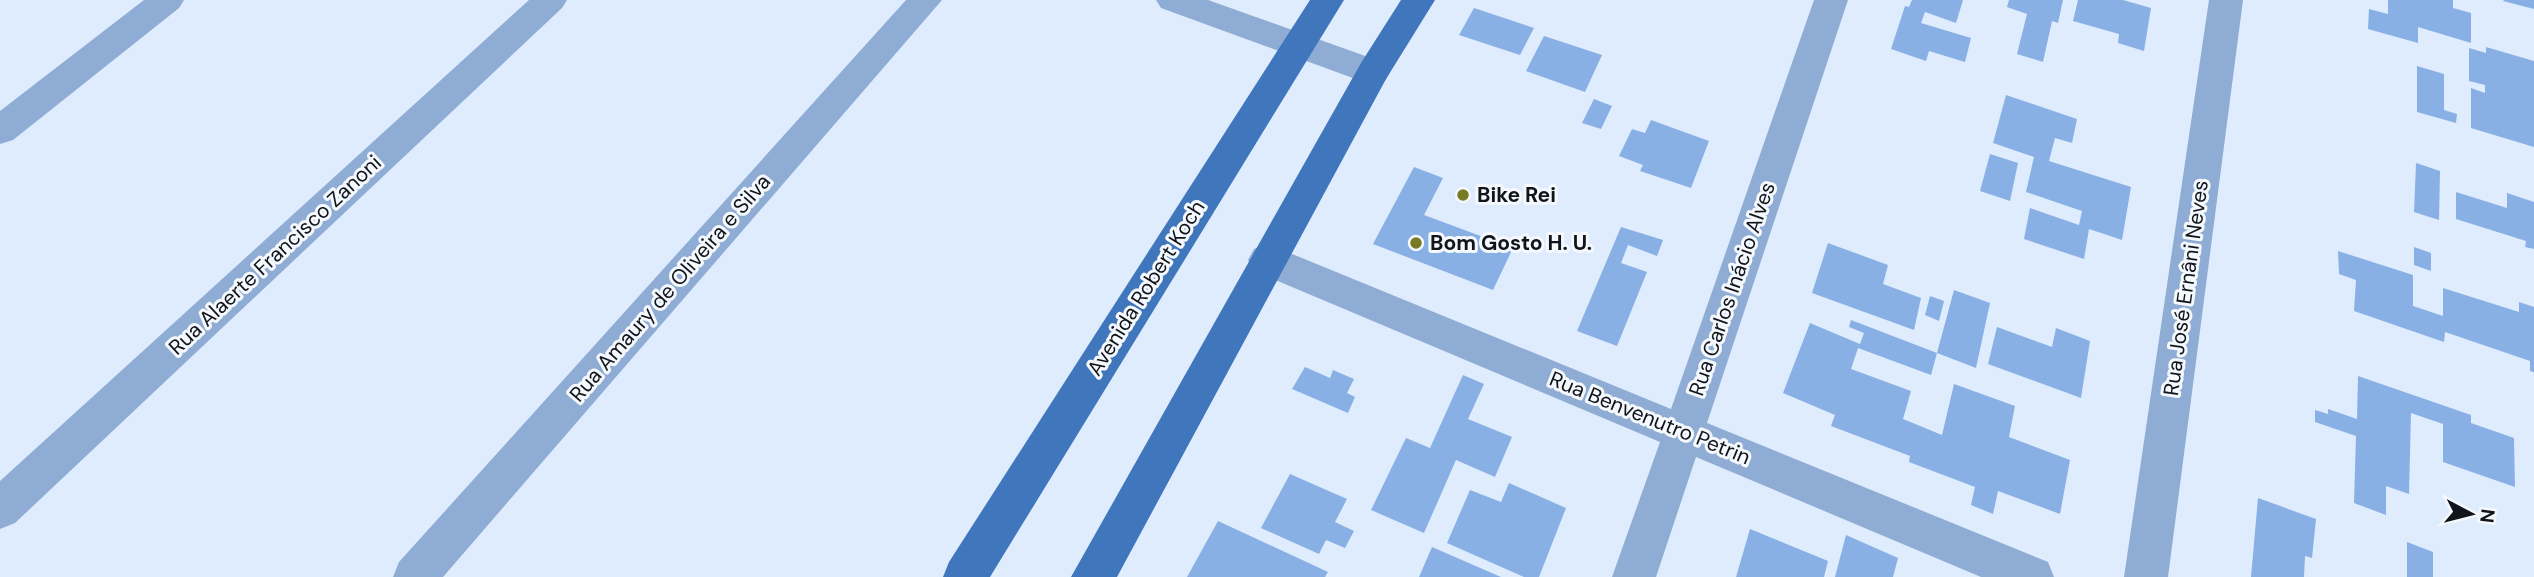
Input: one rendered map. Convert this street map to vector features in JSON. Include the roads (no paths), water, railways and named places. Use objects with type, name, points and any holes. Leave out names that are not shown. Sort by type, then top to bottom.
[{"type":"main road","name":"Avenida Robert Koch","points":[[965,577],[1327,0]]},
{"type":"main road","points":[[1093,577],[1373,72],[1418,0]]},
{"type":"street","points":[[0,130],[167,0]]},
{"type":"street","name":"Rua Alaerte Francisco Zanoni","points":[[0,509],[550,0]]},
{"type":"street","name":"Rua Amaury de Oliveira e Silva","points":[[415,577],[925,0]]},
{"type":"street","points":[[1173,0],[1373,72]]},
{"type":"street","name":"Rua Carlos Inácio Alves","points":[[1634,577],[1831,0]]},
{"type":"street","name":"Rua José Ernâni Neves","points":[[2146,577],[2226,0]]},
{"type":"street","name":"Rua Benvenutro Petrin","points":[[1268,260],[2032,577]]},
{"type":"place","name":"Bike Rei","points":[[1463,195]]},
{"type":"place","name":"Bom Gosto H. U.","points":[[1416,243]]}]
